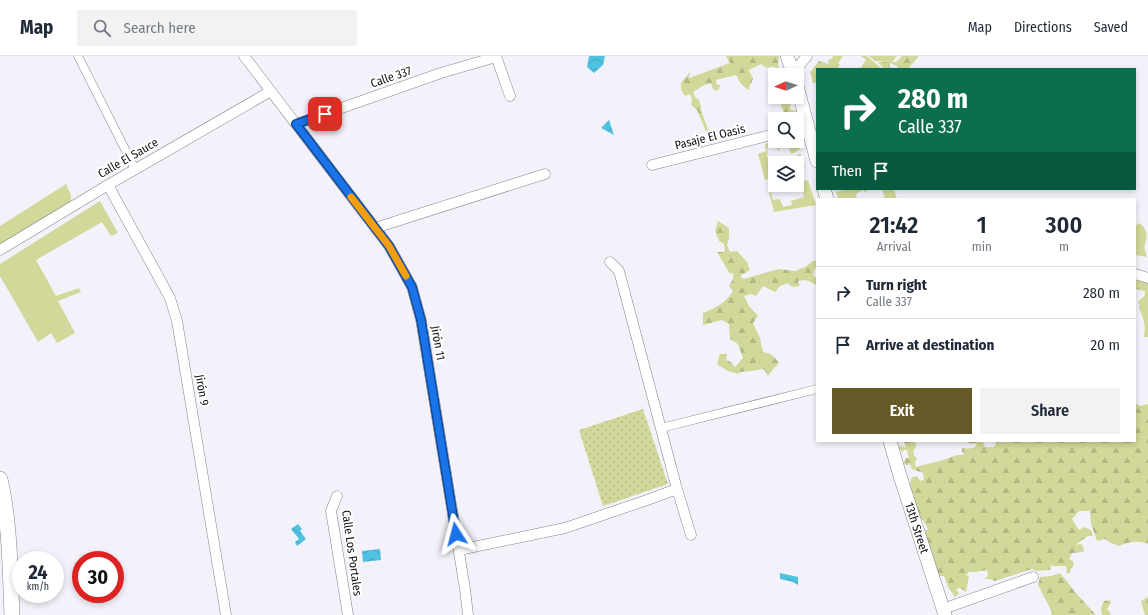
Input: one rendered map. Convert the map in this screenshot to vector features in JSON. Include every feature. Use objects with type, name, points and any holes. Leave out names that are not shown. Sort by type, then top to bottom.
[{"type":"main road","points":[[0,479],[5,499],[9,552],[8,608]]},
{"type":"street","points":[[78,56],[135,169]]},
{"type":"street","name":"Jirón 11","points":[[244,56],[389,246],[412,287],[421,320],[459,550],[468,615]]},
{"type":"street","points":[[496,56],[510,96]]},
{"type":"street","name":"Calle 337","points":[[296,124],[496,56]]},
{"type":"street","points":[[787,56],[792,68]]},
{"type":"street","points":[[798,68],[807,56]]},
{"type":"street","name":"Calle El Sauce","points":[[0,250],[135,169],[271,91]]},
{"type":"street","points":[[804,131],[816,159]]},
{"type":"street","name":"Pasaje El Oasis","points":[[652,165],[768,136]]},
{"type":"street","points":[[375,228],[546,174]]},
{"type":"street","name":"Jirón 9","points":[[108,185],[170,298],[177,321],[226,615]]},
{"type":"street","points":[[610,262],[619,271],[677,489],[691,535]]},
{"type":"street","points":[[1136,274],[1148,278]]},
{"type":"street","points":[[661,428],[816,389]]},
{"type":"street","name":"13th Street","points":[[890,442],[944,612]]},
{"type":"street","points":[[459,550],[565,528],[677,489]]},
{"type":"street","name":"Calle Los Portales","points":[[337,496],[331,511],[348,615]]},
{"type":"street","points":[[944,612],[1033,577]]},
{"type":"green space","points":[[726,56],[779,56],[779,68],[775,68],[774,66],[766,68],[761,64],[749,70],[753,79],[748,90],[741,84],[736,75],[716,80],[717,85],[721,85],[717,91],[713,89],[711,83],[702,86],[693,92],[695,97],[699,100],[709,132],[717,137],[717,140],[710,141],[697,110],[691,105],[692,99],[690,94],[685,96],[681,90],[681,83],[690,72],[689,78],[730,63]]},
{"type":"green space","points":[[832,56],[843,56],[838,63],[840,64],[838,68],[827,68],[829,64],[828,60],[833,58]]},
{"type":"green space","points":[[861,56],[867,56],[881,68],[861,68],[866,60]]},
{"type":"green space","points":[[869,56],[897,56],[892,62],[875,61]]},
{"type":"green space","points":[[902,56],[919,56],[909,68],[898,68],[897,66],[890,63],[890,68],[883,68],[878,62],[896,62]]},
{"type":"green space","points":[[819,61],[829,64],[827,68],[816,68],[815,83],[813,83],[810,72]]},
{"type":"green space","points":[[781,104],[791,104],[790,109],[797,112],[784,112]]},
{"type":"green space","points":[[768,143],[768,148],[770,148],[767,149],[768,179],[765,180],[758,154],[766,151],[765,144]]},
{"type":"green space","points":[[789,148],[800,148],[800,149],[791,154]]},
{"type":"green space","points":[[808,180],[816,205],[774,212],[769,192],[771,192],[773,200],[780,199],[783,207],[792,205],[791,201],[804,197],[803,192],[804,192],[804,181]]},
{"type":"green space","points":[[66,184],[71,195],[71,202],[0,245],[0,226]]},
{"type":"green space","points":[[844,190],[863,190],[856,194],[857,198],[838,198],[836,192]]},
{"type":"green space","points":[[882,190],[894,190],[897,198],[885,198]]},
{"type":"green space","points":[[100,201],[118,233],[111,236],[102,222],[36,260],[56,296],[79,288],[81,292],[58,301],[75,333],[57,343],[51,333],[38,342],[0,276],[0,264]]},
{"type":"green space","points":[[718,221],[729,228],[727,245],[730,252],[737,251],[747,262],[750,270],[740,276],[744,279],[779,269],[795,271],[805,267],[813,261],[816,261],[816,268],[813,275],[816,278],[816,285],[806,280],[798,281],[800,286],[792,287],[788,283],[780,286],[775,292],[763,286],[756,296],[751,294],[744,296],[749,306],[758,316],[753,323],[760,338],[763,353],[770,354],[779,363],[768,376],[764,369],[740,372],[738,374],[728,371],[717,364],[720,354],[727,354],[726,360],[731,362],[735,367],[743,358],[738,344],[730,339],[729,324],[722,320],[703,325],[703,313],[724,302],[733,291],[729,286],[733,279],[733,273],[730,274],[717,252],[725,252],[724,244],[719,241],[715,231]]},
{"type":"green space","points":[[1139,223],[1146,231],[1144,247],[1147,257],[1136,255],[1136,226]]},
{"type":"green space","points":[[1136,278],[1148,281],[1148,292],[1136,289]]},
{"type":"green space","points":[[1145,291],[1148,292],[1148,337],[1144,337],[1144,322],[1138,302],[1145,295]]},
{"type":"green space","points":[[1136,404],[1140,406],[1148,404],[1148,544],[1133,542],[1119,546],[1105,539],[1097,541],[1091,524],[1090,511],[1079,511],[1072,519],[1079,530],[1084,527],[1091,530],[1093,536],[1088,536],[1075,545],[1081,544],[1084,552],[1072,553],[1069,559],[1073,561],[1074,565],[1070,572],[1067,574],[1066,566],[1051,565],[1050,570],[1037,571],[1032,569],[995,581],[984,579],[988,576],[987,570],[969,572],[966,575],[969,576],[966,592],[960,588],[956,589],[959,594],[955,597],[948,587],[944,576],[940,576],[931,561],[921,534],[924,530],[928,530],[924,521],[918,519],[910,483],[912,477],[917,476],[920,481],[924,480],[923,473],[912,469],[909,462],[909,465],[904,463],[906,458],[909,458],[907,450],[904,450],[903,452],[900,450],[899,446],[906,448],[904,442],[915,442],[915,449],[913,450],[914,456],[917,458],[915,463],[916,467],[961,455],[965,453],[962,452],[962,448],[967,449],[975,447],[977,444],[970,444],[968,442],[983,442],[985,447],[994,447],[996,442],[1136,442]]},
{"type":"green space","points":[[643,409],[668,484],[603,506],[579,430]]},
{"type":"green space","points":[[1060,573],[1096,615],[1051,615],[1052,612],[1038,585],[1040,577]]},
{"type":"green space","points":[[1148,597],[1148,615],[1145,615],[1141,601]]},
{"type":"green space","points":[[1110,600],[1111,603],[1107,609],[1111,614],[1102,615],[1101,608],[1104,601]]},
{"type":"water","points":[[589,56],[605,56],[603,65],[594,73],[587,67]]},
{"type":"water","points":[[609,120],[614,135],[601,128]]},
{"type":"water","points":[[298,524],[302,529],[300,531],[306,539],[297,546],[295,542],[299,539],[291,529]]},
{"type":"water","points":[[380,549],[381,560],[363,562],[362,551]]},
{"type":"water","points":[[780,573],[798,577],[798,585],[793,582],[780,579]]},
{"type":"slow traffic","points":[[351,197],[389,246],[406,276]]},
{"type":"route","points":[[325,114],[296,124],[389,246],[412,287],[421,320],[456,534]]}]
